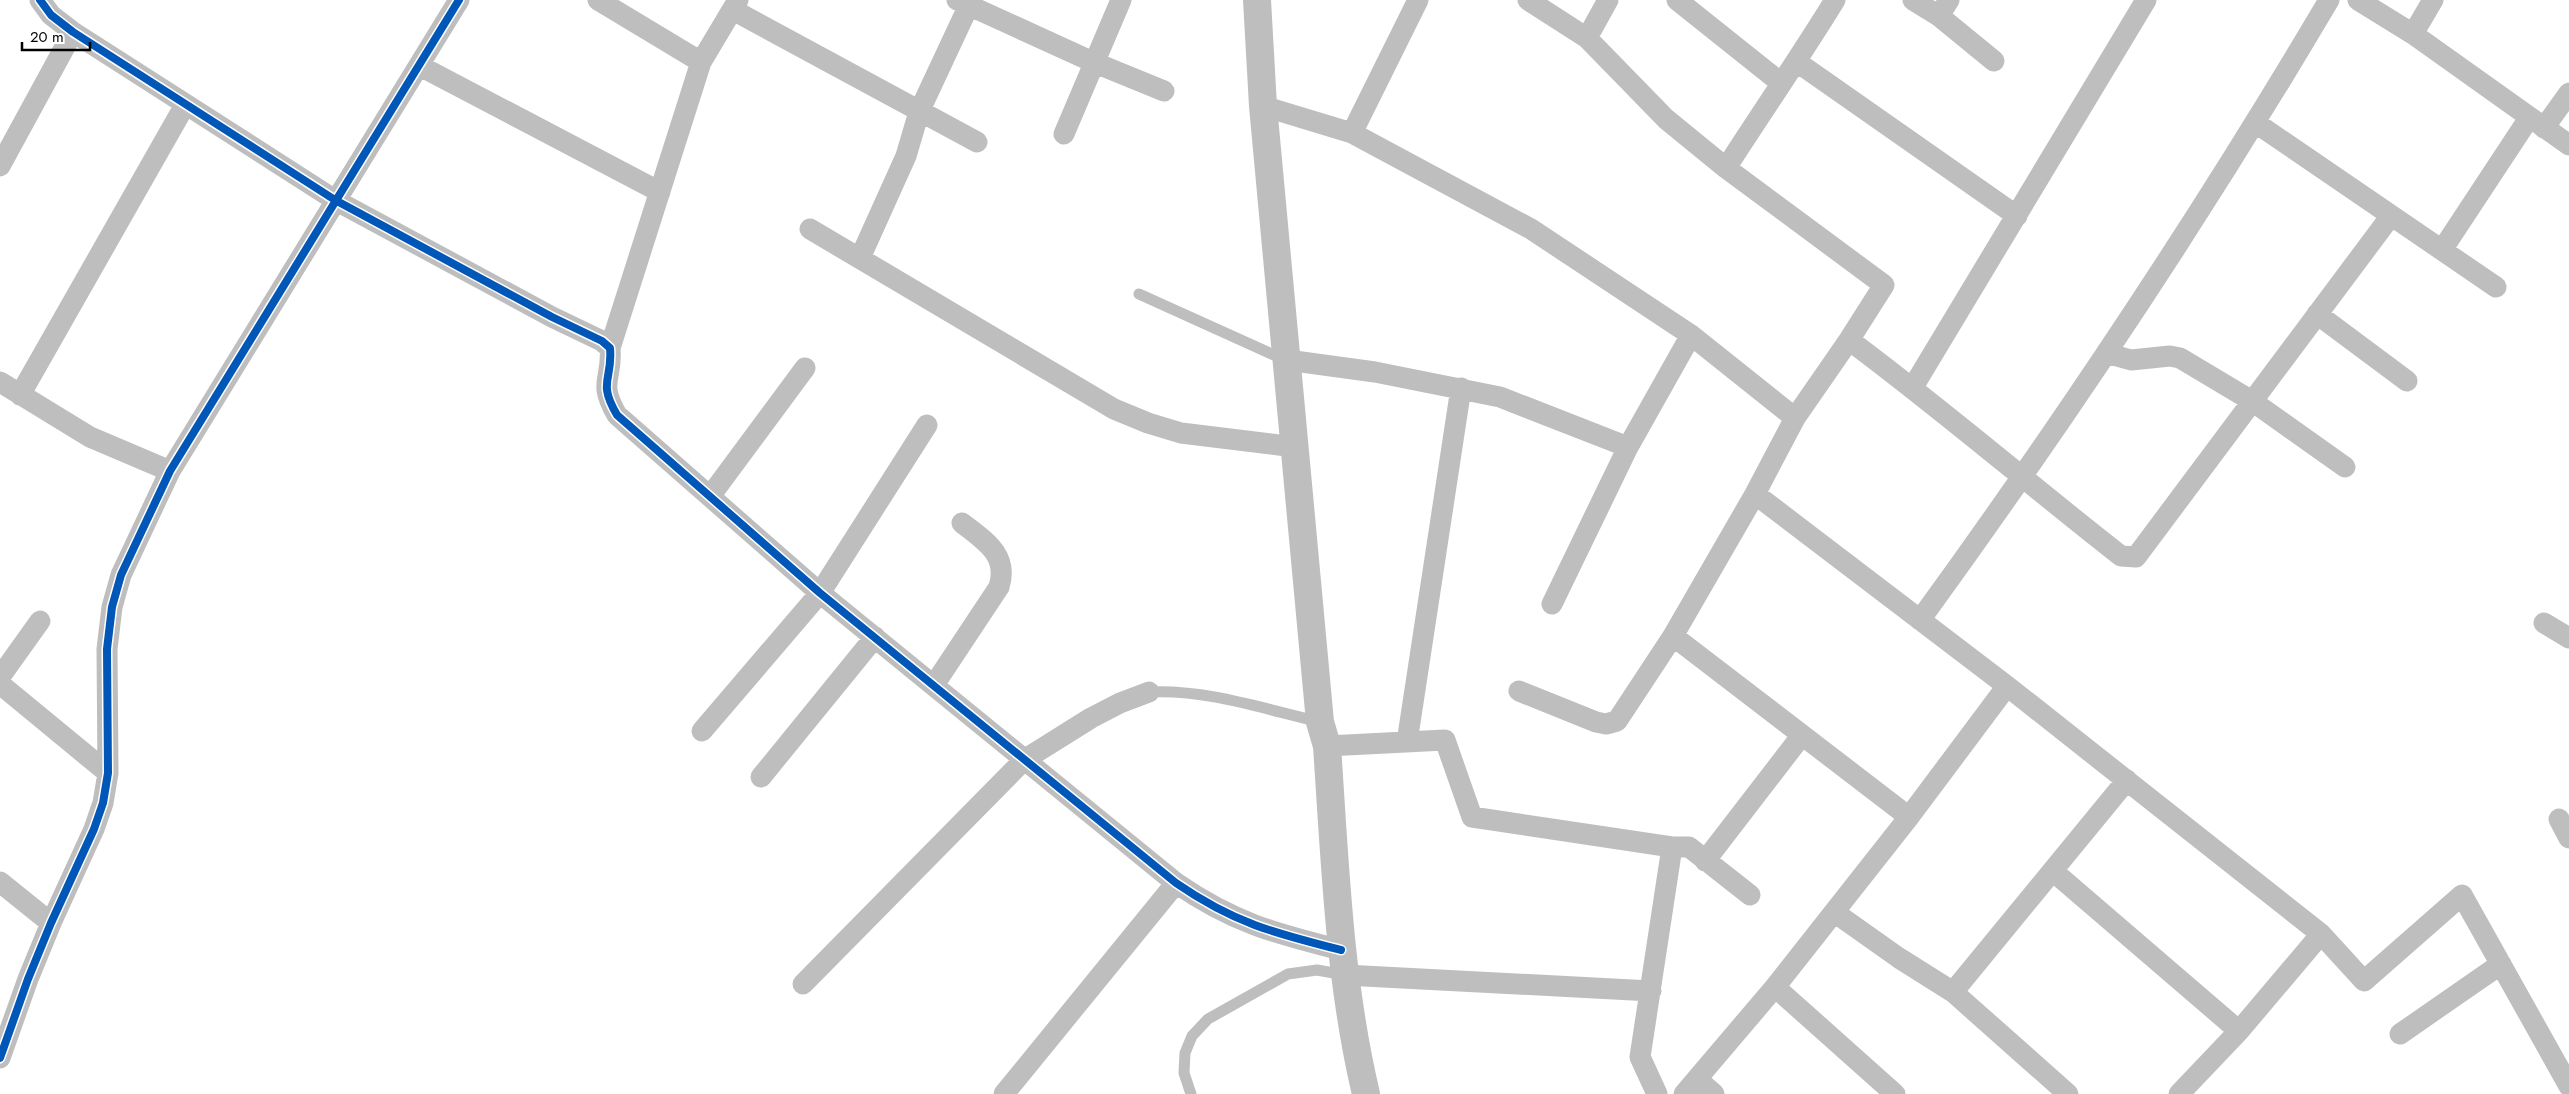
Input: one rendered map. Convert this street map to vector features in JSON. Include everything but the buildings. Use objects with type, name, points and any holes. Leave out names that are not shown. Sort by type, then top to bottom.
[{"type":"street","points":[[40,0],[51,15],[73,32],[335,200],[552,317],[602,341],[610,348]]},
{"type":"street","points":[[0,1058],[51,922],[94,829],[103,803],[108,773],[106,692],[112,607],[121,575],[170,471],[459,0]]},
{"type":"street","points":[[598,0],[701,62]]},
{"type":"street","points":[[1064,134],[1121,0]]},
{"type":"street","points":[[1258,0],[1263,106],[1343,963],[1354,1044],[1366,1094]]},
{"type":"street","points":[[1352,133],[1418,0]]},
{"type":"street","points":[[1519,691],[1596,722],[1606,724],[1617,721],[1672,636],[1756,494],[1795,418],[1850,340],[1884,285],[1726,168],[1666,119],[1587,38],[1528,0]]},
{"type":"street","points":[[1587,38],[1608,0]]},
{"type":"street","points":[[1677,0],[1781,83]]},
{"type":"street","points":[[1726,168],[1781,83],[1797,62],[1835,0]]},
{"type":"street","points":[[1913,0],[1944,8],[1994,61]]},
{"type":"street","points":[[1913,387],[2146,0]]},
{"type":"street","points":[[1920,620],[2022,479],[2106,353],[2256,123],[2329,0]]},
{"type":"street","points":[[2358,0],[2413,34],[2569,145]]},
{"type":"street","points":[[2413,34],[2433,0]]},
{"type":"street","points":[[860,258],[898,178],[919,112],[963,3],[1093,62],[1164,90]]},
{"type":"street","points":[[977,142],[919,112],[736,5],[701,62],[610,348],[611,358],[606,384],[608,398],[617,415],[711,495],[820,593],[1176,883],[1209,905],[1237,920],[1343,963],[1651,991]]},
{"type":"street","points":[[0,166],[73,32]]},
{"type":"street","points":[[1797,62],[2016,216]]},
{"type":"street","points":[[420,66],[660,192]]},
{"type":"street","points":[[2442,250],[2537,123],[2569,92]]},
{"type":"street","points":[[20,395],[185,105]]},
{"type":"street","points":[[1263,106],[1352,133],[1531,229],[1691,335],[1795,418]]},
{"type":"street","points":[[2256,123],[2496,287]]},
{"type":"street","points":[[1850,340],[1913,387],[2022,479],[2120,556],[2136,557],[2390,216]]},
{"type":"street","points":[[810,229],[1114,409],[1148,423],[1181,432],[1295,447]]},
{"type":"street","points":[[2317,314],[2407,382]]},
{"type":"street","points":[[1552,604],[1628,447],[1691,335]]},
{"type":"street","points":[[2106,353],[2131,360],[2170,356],[2180,358],[2252,401],[2345,467]]},
{"type":"street","points":[[1287,360],[1339,366],[1500,397],[1628,447]]},
{"type":"street","points":[[711,495],[805,368]]},
{"type":"street","points":[[0,382],[90,437],[170,471]]},
{"type":"street","points":[[1408,742],[1461,388]]},
{"type":"street","points":[[702,731],[820,593],[927,425]]},
{"type":"street","points":[[1756,494],[2007,686],[2321,934],[2364,981],[2462,895],[2569,1086]]},
{"type":"street","points":[[934,685],[999,587],[1003,573],[999,557],[962,523]]},
{"type":"street","points":[[0,677],[40,621]]},
{"type":"street","points":[[2544,623],[2569,638]]},
{"type":"street","points":[[1672,636],[1909,817]]},
{"type":"street","points":[[761,777],[875,637]]},
{"type":"street","points":[[0,684],[108,773]]},
{"type":"street","points":[[1714,1094],[1691,1087],[1775,987],[1909,817],[2007,686]]},
{"type":"street","points":[[804,984],[1024,760],[1091,718],[1149,692]]},
{"type":"street","points":[[1323,734],[1408,742],[1445,740],[1472,817],[1689,847],[1750,896]]},
{"type":"street","points":[[1705,861],[1802,735]]},
{"type":"street","points":[[1953,992],[2054,872],[2127,780]]},
{"type":"street","points":[[2559,819],[2569,838]]},
{"type":"street","points":[[1657,1094],[1640,1057],[1672,846]]},
{"type":"street","points":[[2054,872],[2239,1031]]},
{"type":"street","points":[[0,882],[51,922]]},
{"type":"street","points":[[1004,1094],[1176,883]]},
{"type":"street","points":[[1834,912],[1899,958],[1953,992],[2068,1094]]},
{"type":"street","points":[[2179,1094],[2239,1031],[2321,934]]},
{"type":"street","points":[[2400,1034],[2501,964]]},
{"type":"street","points":[[1775,987],[1895,1094]]},
{"type":"lane","points":[[1139,294],[1287,360]]},
{"type":"lane","points":[[1149,692],[1171,691],[1196,694],[1323,734]]},
{"type":"lane","points":[[1191,1094],[1184,1073],[1185,1053],[1192,1036],[1208,1019],[1288,974],[1317,970],[1343,963]]},
{"type":"cycle path","points":[[40,0],[51,15],[73,32],[335,200],[552,317],[602,341],[610,348],[607,387],[611,404],[617,415],[820,593],[1176,883],[1217,908],[1255,925],[1341,950]]},
{"type":"cycle path","points":[[0,1058],[28,979],[51,923],[94,829],[103,803],[108,773],[107,649],[112,607],[121,575],[170,471],[459,0]]}]
